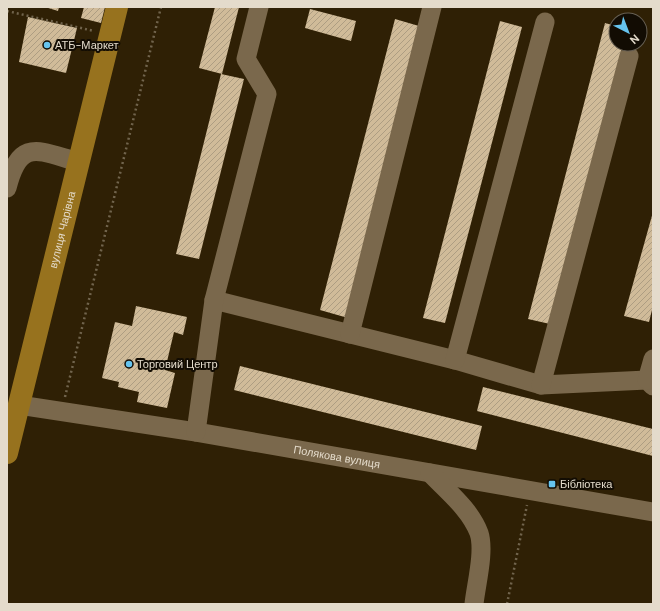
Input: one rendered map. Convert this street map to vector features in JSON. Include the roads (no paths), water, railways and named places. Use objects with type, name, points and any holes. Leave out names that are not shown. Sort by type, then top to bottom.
[{"type":"main road","name":"вулиця Чарівна","points":[[7,453],[117,7]]},
{"type":"street","points":[[196,432],[214,300],[267,94],[246,59],[259,7]]},
{"type":"street","points":[[350,334],[432,7]]},
{"type":"street","points":[[455,360],[545,22]]},
{"type":"street","points":[[541,385],[629,56]]},
{"type":"street","points":[[7,188],[10,175],[19,159],[26,152],[36,151],[79,162]]},
{"type":"street","points":[[214,300],[455,360],[541,385],[650,383],[653,359]]},
{"type":"street","name":"Полякова вулиця","points":[[19,405],[196,432],[653,512]]},
{"type":"street","points":[[430,473],[470,515],[479,534],[481,553],[474,604]]},
{"type":"place","name":"АТБ-Маркет","points":[[47,45]]},
{"type":"place","name":"Торговий Центр","points":[[129,364]]},
{"type":"place","name":"Бібліотека","points":[[552,484]]}]
